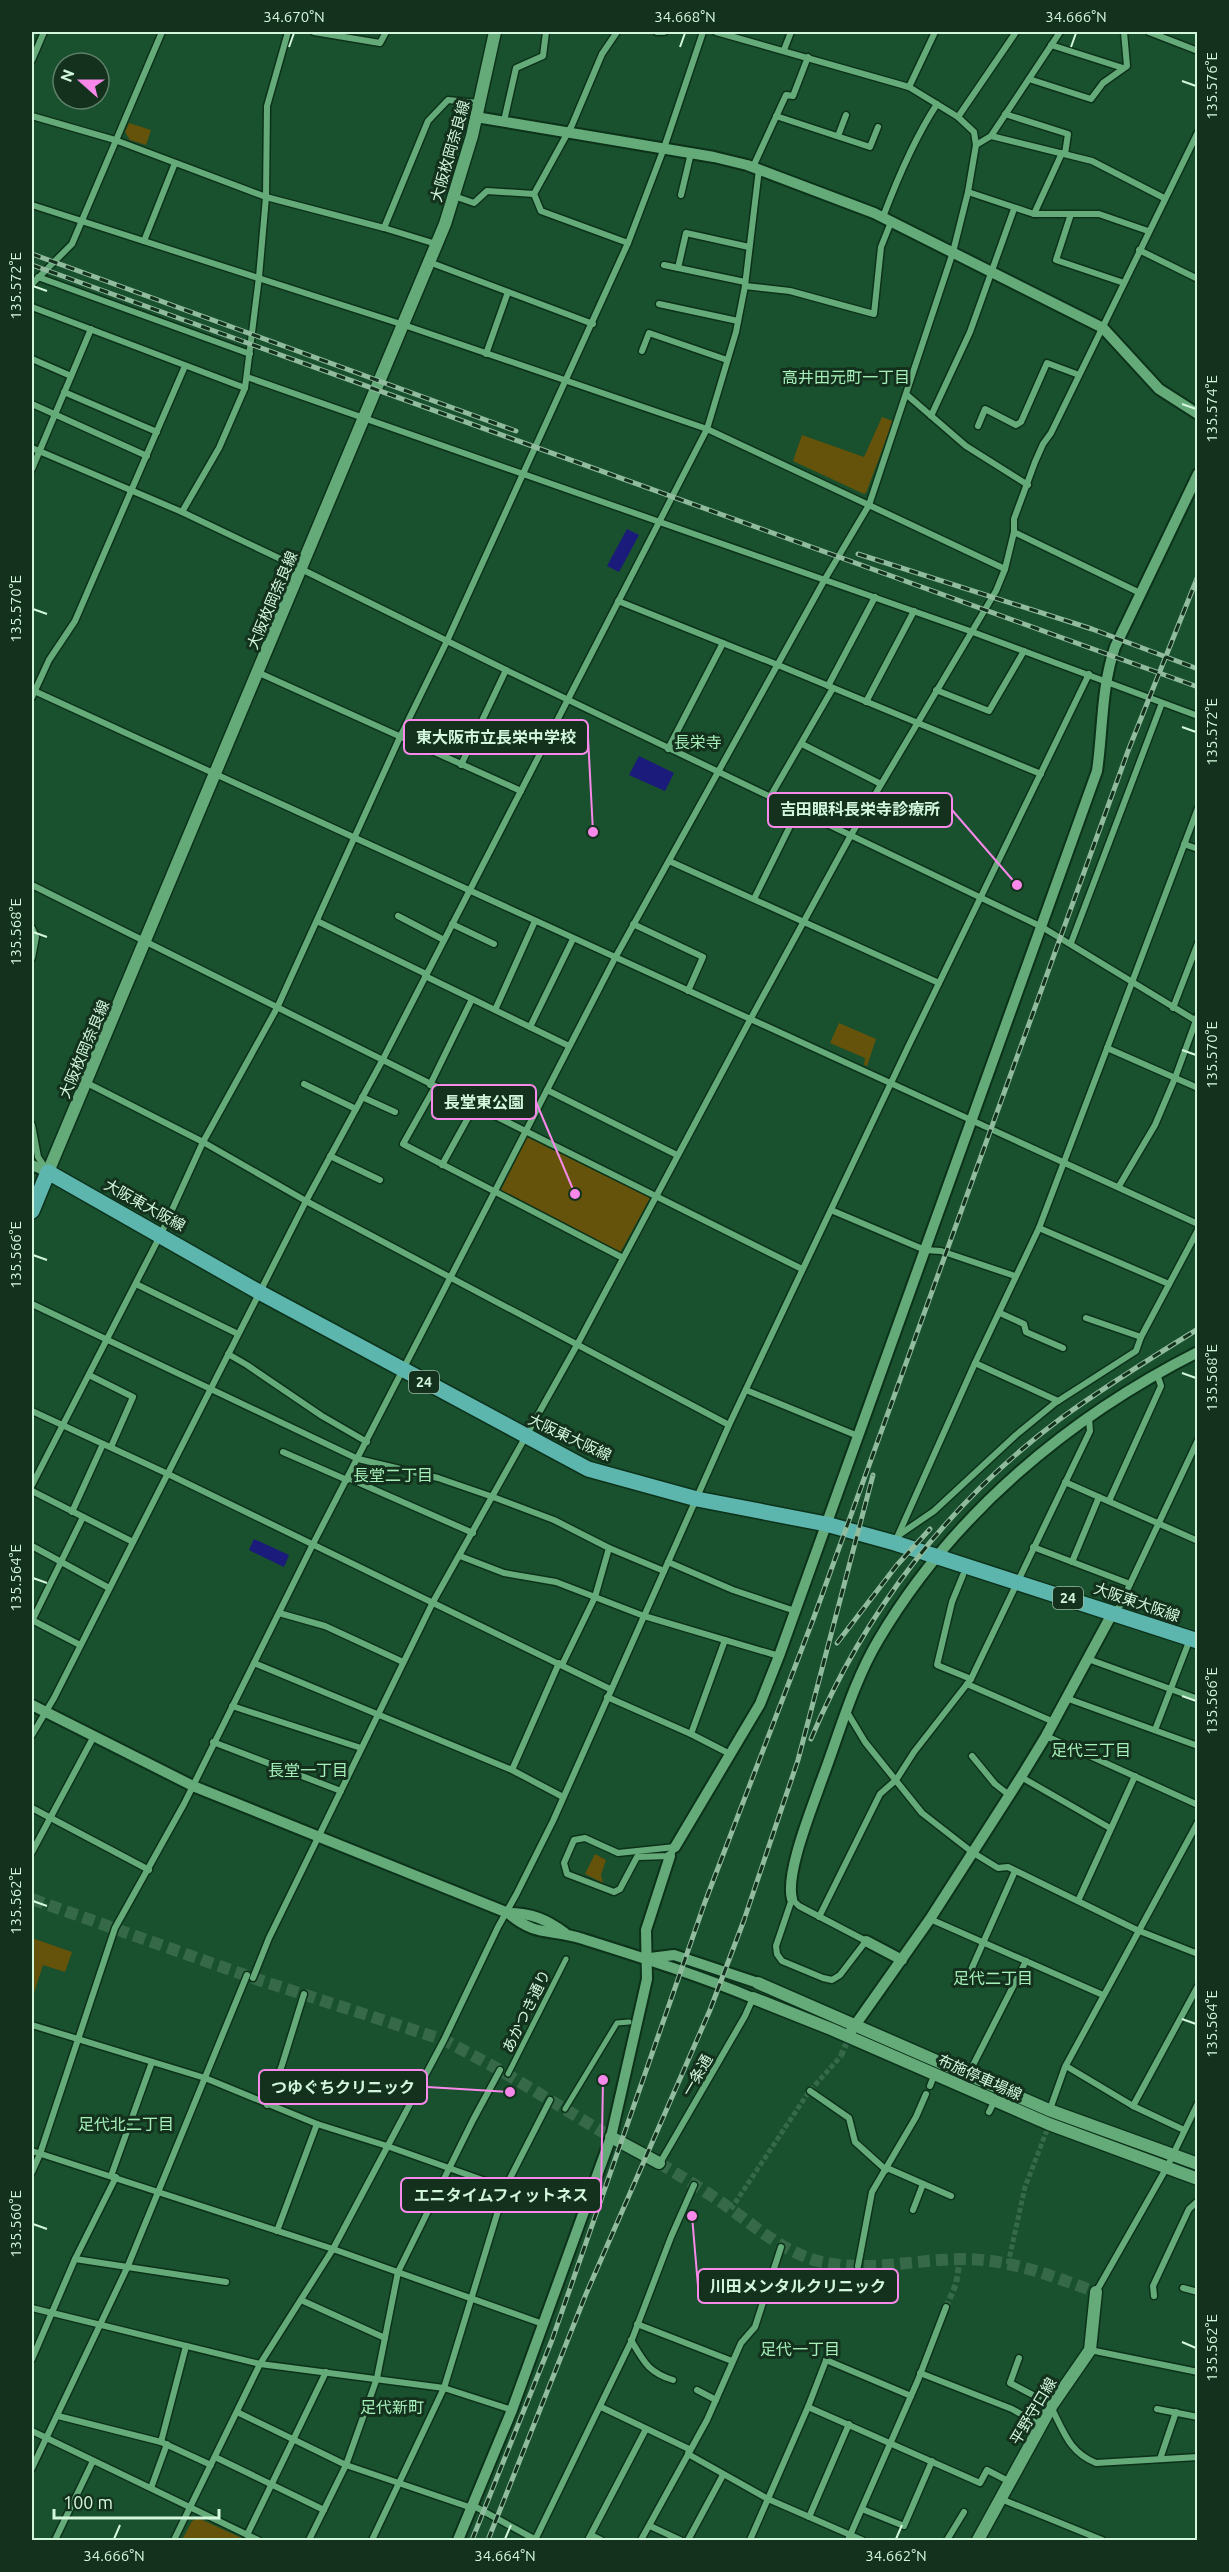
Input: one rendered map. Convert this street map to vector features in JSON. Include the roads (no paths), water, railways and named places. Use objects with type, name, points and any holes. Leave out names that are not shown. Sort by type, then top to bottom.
[{"type":"main road","name":"大阪枚岡奈良線","points":[[48,1172],[429,262],[454,196],[476,117],[495,32]]},
{"type":"main road","points":[[32,1211],[48,1172]]},
{"type":"main road","name":"大阪東大阪線","points":[[48,1172],[161,1234],[259,1293],[588,1469],[697,1499],[897,1539],[937,1557],[1194,1640]]},
{"type":"main road","name":"布施停車場線","points":[[758,1983],[1169,2161],[1197,2179]]},
{"type":"main road","name":"布施停車場線","points":[[753,1998],[935,2073],[1049,2124],[1169,2161],[1197,2164]]},
{"type":"main road","points":[[611,2137],[659,2163]]},
{"type":"main road","name":"平野守口線","points":[[978,2541],[1051,2406],[1090,2350],[1096,2292]]},
{"type":"street","points":[[32,60],[44,32]]},
{"type":"street","points":[[32,284],[72,244],[162,32]]},
{"type":"street","points":[[182,512],[219,448],[245,388],[266,197],[267,106],[288,32]]},
{"type":"street","points":[[314,32],[380,43],[386,32]]},
{"type":"street","points":[[504,121],[516,68],[543,56],[546,32]]},
{"type":"street","points":[[534,194],[568,132],[602,54],[617,32]]},
{"type":"street","points":[[657,32],[664,32]]},
{"type":"street","points":[[32,1485],[161,1234],[203,1142],[277,1008],[400,737],[525,473],[628,243],[664,148],[703,32]]},
{"type":"street","points":[[32,2172],[115,1928],[149,1870],[193,1786],[313,1544],[633,924],[825,579],[869,505],[907,395],[952,252],[968,192],[976,145],[974,132],[958,117],[909,87],[728,33],[716,32]]},
{"type":"street","points":[[784,50],[791,32]]},
{"type":"street","points":[[909,87],[935,32]]},
{"type":"street","points":[[958,117],[1016,32]]},
{"type":"street","points":[[976,145],[991,136],[1060,32]]},
{"type":"street","points":[[1029,79],[1091,99],[1103,83],[1126,66],[1124,32]]},
{"type":"street","points":[[1149,32],[1197,51]]},
{"type":"street","points":[[1051,45],[1123,68]]},
{"type":"street","points":[[32,1735],[46,1712],[306,1201],[382,1061],[706,429],[738,321],[745,284],[756,168],[776,116],[786,95],[793,96],[808,57]]},
{"type":"street","points":[[384,228],[428,121],[447,100],[479,103]]},
{"type":"street","points":[[664,265],[745,284],[790,291],[874,314],[881,247],[900,171],[922,126],[937,104]]},
{"type":"street","points":[[1005,114],[1068,134],[1063,154],[1034,214]]},
{"type":"street","points":[[838,136],[846,115]]},
{"type":"street","points":[[32,116],[115,140],[266,197],[436,244]]},
{"type":"street","points":[[776,116],[870,147],[878,127]]},
{"type":"street","points":[[476,117],[664,148],[756,168],[887,219],[1103,328],[1159,389],[1197,414]]},
{"type":"street","points":[[32,2468],[102,2325],[173,2152],[250,1977],[320,1838],[376,1715],[433,1602],[577,1345],[677,1155],[851,835],[970,631],[996,591],[1005,569],[1014,532],[1014,519],[1043,444],[1052,434],[1197,132]]},
{"type":"street","points":[[991,136],[1092,161],[1164,198]]},
{"type":"street","points":[[681,195],[691,153]]},
{"type":"street","points":[[144,241],[175,163]]},
{"type":"street","points":[[454,196],[474,203],[487,191],[534,194]]},
{"type":"street","points":[[968,192],[1034,214],[1099,214],[1148,231]]},
{"type":"street","points":[[534,194],[541,211],[628,243]]},
{"type":"street","points":[[32,205],[404,325],[706,429],[1005,569]]},
{"type":"street","points":[[931,416],[970,332],[1014,209]]},
{"type":"street","points":[[1071,214],[1056,260],[1124,283]]},
{"type":"street","points":[[678,268],[686,233],[749,247]]},
{"type":"street","points":[[1139,250],[1197,279]]},
{"type":"street","points":[[429,262],[593,324]]},
{"type":"street","points":[[38,277],[250,354]]},
{"type":"street","points":[[486,354],[508,292]]},
{"type":"street","points":[[659,304],[738,321]]},
{"type":"street","points":[[32,307],[245,388]]},
{"type":"street","points":[[32,469],[91,329]]},
{"type":"street","points":[[642,351],[649,333],[727,360]]},
{"type":"street","points":[[32,359],[71,376]]},
{"type":"street","points":[[978,426],[985,410],[1016,425],[1021,422],[1047,363],[1079,375]]},
{"type":"street","points":[[185,366],[75,621],[49,660],[32,693],[1119,1186],[1197,1224]]},
{"type":"street","points":[[247,377],[825,579],[1106,680],[1197,716]]},
{"type":"street","points":[[64,392],[157,432]]},
{"type":"street","points":[[907,395],[966,447],[1028,485]]},
{"type":"street","points":[[32,404],[147,456]]},
{"type":"street","points":[[32,448],[182,512],[1042,927],[1173,1008],[1197,1020],[1155,1125],[1119,1186]]},
{"type":"street","points":[[458,2541],[512,2410],[611,2137],[647,1979],[646,1930],[672,1851],[760,1704],[779,1656],[1097,771],[1106,680],[1114,647],[1197,474]]},
{"type":"street","points":[[1014,532],[1140,593]]},
{"type":"street","points":[[770,797],[802,744],[875,597]]},
{"type":"street","points":[[618,601],[1041,774]]},
{"type":"street","points":[[866,702],[914,611]]},
{"type":"street","points":[[668,748],[723,643]]},
{"type":"street","points":[[936,690],[989,711],[1024,651]]},
{"type":"street","points":[[461,765],[506,670]]},
{"type":"street","points":[[257,672],[520,791]]},
{"type":"street","points":[[174,2541],[260,2364],[333,2249],[444,2040],[498,1927],[508,1912],[563,1797],[729,1425],[802,1269],[1089,674]]},
{"type":"street","points":[[1071,943],[1162,703]]},
{"type":"street","points":[[802,744],[881,784]]},
{"type":"street","points":[[897,1539],[975,1363],[1039,1228],[1197,808]]},
{"type":"street","points":[[754,899],[798,810]]},
{"type":"street","points":[[1184,844],[1197,849]]},
{"type":"street","points":[[669,861],[939,983]]},
{"type":"street","points":[[32,885],[144,943],[802,1269]]},
{"type":"street","points":[[398,916],[444,940]]},
{"type":"street","points":[[317,921],[569,1046]]},
{"type":"street","points":[[495,1010],[535,921]]},
{"type":"street","points":[[452,924],[494,944]]},
{"type":"street","points":[[633,924],[703,957],[688,991]]},
{"type":"street","points":[[32,928],[36,937],[32,958]]},
{"type":"street","points":[[530,1027],[573,939]]},
{"type":"street","points":[[1173,1008],[1197,943]]},
{"type":"street","points":[[472,999],[433,1086],[403,1144],[623,1258]]},
{"type":"street","points":[[1107,1048],[1197,1088]]},
{"type":"street","points":[[87,1083],[203,1142],[306,1201],[729,1425]]},
{"type":"street","points":[[304,1083],[356,1109]]},
{"type":"street","points":[[547,1090],[677,1155]]},
{"type":"street","points":[[362,1096],[395,1112]]},
{"type":"street","points":[[442,1165],[474,1107]]},
{"type":"street","points":[[32,1125],[38,1157],[48,1172]]},
{"type":"street","points":[[330,1156],[380,1180]]},
{"type":"street","points":[[32,1164],[48,1172]]},
{"type":"street","points":[[831,1210],[926,1250],[941,1251],[1016,1276]]},
{"type":"street","points":[[1039,1228],[1169,1284]]},
{"type":"street","points":[[897,1539],[934,1511],[1008,1442],[1058,1401],[1136,1351],[1141,1337],[1197,1230]]},
{"type":"street","points":[[136,1284],[238,1334]]},
{"type":"street","points":[[32,1304],[358,1459],[438,1478],[493,1497],[554,1520],[609,1548],[664,1571]]},
{"type":"street","points":[[1000,1312],[1024,1324],[1026,1332],[1063,1348]]},
{"type":"street","points":[[1086,1318],[1141,1337]]},
{"type":"street","points":[[866,1941],[840,1975],[832,1980],[782,1961],[777,1954],[776,1946],[792,1899],[790,1879],[806,1825],[847,1712],[878,1640],[937,1557],[972,1517],[1017,1473],[1089,1417],[1135,1385],[1197,1352]]},
{"type":"street","points":[[228,1354],[248,1365],[322,1416],[367,1442]]},
{"type":"street","points":[[975,1363],[1058,1401]]},
{"type":"street","points":[[1109,1502],[1161,1386],[1157,1374]]},
{"type":"street","points":[[89,1375],[133,1397],[111,1447]]},
{"type":"street","points":[[746,1390],[859,1436]]},
{"type":"street","points":[[32,1411],[62,1427],[168,1474],[610,1689]]},
{"type":"street","points":[[819,1917],[880,1794],[896,1780],[914,1752],[969,1682],[1090,1431],[1089,1417]]},
{"type":"street","points":[[849,2037],[855,2025],[930,1919],[1046,1736],[1113,1612],[1120,1606],[1197,1440]]},
{"type":"street","points":[[72,1512],[103,1444]]},
{"type":"street","points":[[284,1452],[473,1533]]},
{"type":"street","points":[[1065,1482],[1197,1541]]},
{"type":"street","points":[[32,1491],[133,1542]]},
{"type":"street","points":[[1072,1562],[1100,1497]]},
{"type":"street","points":[[80,1645],[32,1620],[83,1517]]},
{"type":"street","points":[[32,1546],[109,1588]]},
{"type":"street","points":[[1033,1547],[1130,1584]]},
{"type":"street","points":[[512,1770],[560,1664],[595,1596],[609,1548]]},
{"type":"street","points":[[460,1556],[504,1573],[556,1582],[644,1616],[779,1656]]},
{"type":"street","points":[[668,1562],[733,1590],[795,1611]]},
{"type":"street","points":[[963,1575],[952,1602],[937,1665],[1054,1722]]},
{"type":"street","points":[[279,1613],[325,1626],[403,1662]]},
{"type":"street","points":[[691,1734],[725,1640]]},
{"type":"street","points":[[1155,1731],[1170,1690],[1194,1640]]},
{"type":"street","points":[[1088,1659],[1197,1699]]},
{"type":"street","points":[[254,1663],[512,1770],[563,1797]]},
{"type":"street","points":[[607,1697],[730,1754]]},
{"type":"street","points":[[1066,1698],[1197,1746]]},
{"type":"street","points":[[32,1705],[193,1786],[508,1912],[522,1925],[543,1933],[565,1933],[647,1959],[753,1998]]},
{"type":"street","points":[[232,1706],[361,1748]]},
{"type":"street","points":[[847,1712],[865,1742],[922,1813],[972,1851],[998,1868],[1015,1871],[1137,1930],[1197,1954]]},
{"type":"street","points":[[32,1852],[48,1818],[94,1736]]},
{"type":"street","points":[[1046,1736],[1197,1805]]},
{"type":"street","points":[[213,1742],[341,1791]]},
{"type":"street","points":[[972,1756],[995,1784],[1009,1795]]},
{"type":"street","points":[[1078,1901],[1135,1776]]},
{"type":"street","points":[[1021,1777],[1110,1828]]},
{"type":"street","points":[[32,1808],[149,1870]]},
{"type":"street","points":[[1049,2124],[1049,2110],[1066,2066],[1197,1822]]},
{"type":"street","points":[[585,1838],[618,1853],[672,1851],[637,1857],[620,1889],[614,1892],[567,1874],[564,1863],[574,1840],[585,1838]]},
{"type":"street","points":[[971,1970],[1015,1871]]},
{"type":"street","points":[[792,1899],[798,1906],[902,1960]]},
{"type":"street","points":[[930,1919],[1103,1995]]},
{"type":"street","points":[[647,1959],[675,1955],[758,1983]]},
{"type":"street","name":"あかつき通り","points":[[508,2074],[566,1959]]},
{"type":"street","points":[[968,2075],[1026,1961]]},
{"type":"street","points":[[1133,2106],[1197,1986]]},
{"type":"street","points":[[267,2105],[304,1994]]},
{"type":"street","name":"一条通","points":[[659,2163],[745,2016],[753,1998]]},
{"type":"street","points":[[565,2109],[617,2023],[629,2022]]},
{"type":"street","points":[[32,2025],[205,2078],[317,2124],[506,2188]]},
{"type":"street","points":[[32,2359],[114,2176],[152,2062]]},
{"type":"street","points":[[1066,2066],[1133,2106],[1184,2130]]},
{"type":"street","points":[[309,2541],[346,2465],[377,2378],[398,2272],[500,2070]]},
{"type":"street","points":[[930,2086],[935,2073]]},
{"type":"street","points":[[810,2091],[849,2118],[855,2142],[886,2169],[951,2196]]},
{"type":"street","points":[[858,2266],[872,2192],[926,2094]]},
{"type":"street","points":[[372,2541],[444,2388],[506,2188],[550,2100]]},
{"type":"street","points":[[989,2112],[995,2100]]},
{"type":"street","points":[[1096,2292],[1169,2161],[1197,2103]]},
{"type":"street","points":[[277,2231],[317,2124]]},
{"type":"street","points":[[32,2151],[333,2249],[543,2324]]},
{"type":"street","points":[[913,2210],[922,2184]]},
{"type":"street","points":[[237,2412],[346,2465],[473,2507],[535,2540],[632,2340],[694,2185]]},
{"type":"street","points":[[1154,2296],[1153,2286],[1188,2209],[1197,2201]]},
{"type":"street","points":[[641,2541],[716,2400],[741,2343],[755,2327],[781,2247]]},
{"type":"street","points":[[75,2259],[226,2282]]},
{"type":"street","points":[[1183,2288],[1197,2292]]},
{"type":"street","points":[[301,2300],[385,2338]]},
{"type":"street","points":[[849,2538],[911,2396],[946,2307]]},
{"type":"street","points":[[32,2308],[260,2364],[444,2388],[512,2410]]},
{"type":"street","points":[[638,2324],[732,2361]]},
{"type":"street","points":[[632,2340],[646,2366],[658,2375],[673,2380]]},
{"type":"street","points":[[151,2488],[164,2443],[186,2346]]},
{"type":"street","points":[[750,2541],[830,2350]]},
{"type":"street","points":[[1090,2350],[1197,2372]]},
{"type":"street","points":[[1019,2358],[1010,2384],[1051,2406],[1074,2449],[1082,2457],[1096,2463],[1197,2457]]},
{"type":"street","points":[[826,2360],[911,2396]]},
{"type":"street","points":[[247,2535],[326,2372]]},
{"type":"street","points":[[920,2373],[1012,2409],[1040,2426]]},
{"type":"street","points":[[697,2390],[716,2400]]},
{"type":"street","points":[[601,2407],[689,2449],[688,2454]]},
{"type":"street","points":[[808,2407],[980,2483],[987,2470],[1010,2482]]},
{"type":"street","points":[[1157,2409],[1197,2417]]},
{"type":"street","points":[[1160,2459],[1176,2412]]},
{"type":"street","points":[[58,2416],[164,2443],[211,2465]]},
{"type":"street","points":[[809,2517],[849,2424]]},
{"type":"street","points":[[601,2541],[590,2538],[646,2429]]},
{"type":"street","points":[[32,2431],[258,2541]]},
{"type":"street","points":[[688,2454],[768,2499],[849,2538],[862,2541]]},
{"type":"street","points":[[214,2457],[324,2510]]},
{"type":"street","points":[[55,2541],[93,2461]]},
{"type":"street","points":[[862,2509],[904,2526],[932,2461]]},
{"type":"street","points":[[688,2541],[723,2475]]},
{"type":"street","points":[[1001,2499],[1102,2541]]},
{"type":"street","points":[[947,2541],[964,2512]]},
{"type":"street","points":[[650,2526],[680,2541]]},
{"type":"tunnel","points":[[32,1899],[253,1978],[444,2040],[500,2070],[611,2137]]},
{"type":"tunnel","points":[[841,2056],[849,2037]]},
{"type":"tunnel","points":[[731,2209],[808,2093],[841,2056]]},
{"type":"tunnel","points":[[1008,2264],[1025,2187],[1049,2125]]},
{"type":"tunnel","points":[[659,2163],[783,2246],[818,2261],[871,2266],[977,2259],[1029,2269],[1096,2292]]},
{"type":"tunnel","points":[[946,2307],[956,2284],[960,2259]]},
{"type":"railway","points":[[32,254],[516,431]]},
{"type":"railway","points":[[32,265],[1198,687]]},
{"type":"railway","points":[[858,554],[1092,629],[1198,669]]},
{"type":"railway","points":[[472,2540],[552,2340],[705,1902],[814,1617],[1128,751],[1198,576]]},
{"type":"railway","points":[[811,1739],[832,1692],[884,1604],[914,1562],[947,1523],[1020,1451],[1060,1419],[1198,1329]]},
{"type":"railway","points":[[488,2540],[586,2294],[710,2010],[744,1920],[798,1760],[873,1475]]},
{"type":"railway","points":[[837,1643],[897,1565],[930,1529]]},
{"type":"place","name":"東大阪市立長栄中学校","points":[[593,832]]},
{"type":"place","name":"吉田眼科長栄寺診療所","points":[[1017,885]]},
{"type":"place","name":"長堂東公園","points":[[575,1194]]},
{"type":"place","name":"エニタイムフィットネス","points":[[603,2080]]},
{"type":"place","name":"つゆぐちクリニック","points":[[510,2092]]},
{"type":"place","name":"川田メンタルクリニック","points":[[692,2216]]},
{"type":"district","name":"高井田元町一丁目","points":[[846,377]]},
{"type":"district","name":"長栄寺","points":[[698,742]]},
{"type":"district","name":"長堂二丁目","points":[[393,1475]]},
{"type":"district","name":"足代三丁目","points":[[1091,1750]]},
{"type":"district","name":"長堂一丁目","points":[[308,1770]]},
{"type":"district","name":"足代二丁目","points":[[993,1978]]},
{"type":"district","name":"足代北二丁目","points":[[126,2124]]},
{"type":"district","name":"足代一丁目","points":[[800,2349]]},
{"type":"district","name":"足代新町","points":[[392,2407]]}]
